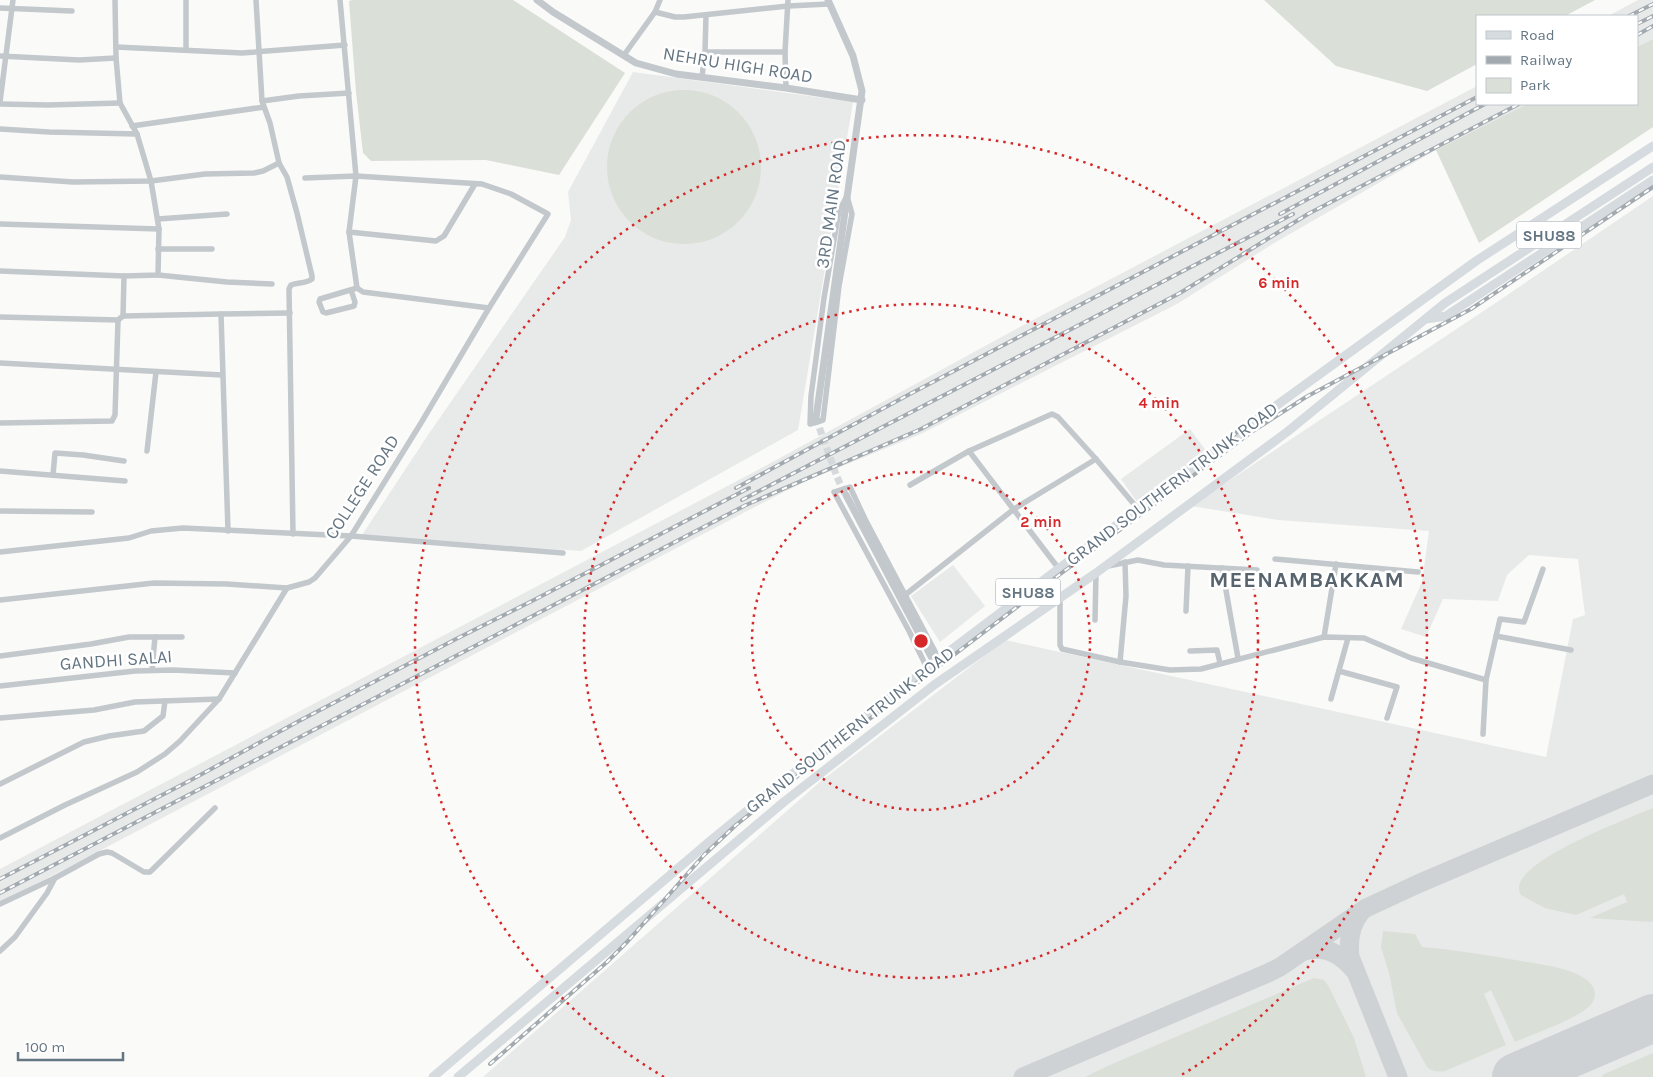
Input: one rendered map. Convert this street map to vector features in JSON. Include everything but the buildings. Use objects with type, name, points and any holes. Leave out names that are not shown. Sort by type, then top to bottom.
[{"type":"main road","name":"GRAND SOUTHERN TRUNK ROAD","points":[[433,1077],[716,836],[933,663],[1248,426],[1476,261],[1653,146]]},
{"type":"main road","name":"SHU88","points":[[1424,319],[1445,303],[1653,167]]},
{"type":"main road","points":[[1424,319],[1446,316],[1653,180]]},
{"type":"main road","name":"GRAND SOUTHERN TRUNK ROAD","points":[[458,1077],[785,801],[934,685],[1106,566],[1287,432],[1424,319]]},
{"type":"street","points":[[13,0],[3,57],[0,103],[48,105],[120,103]]},
{"type":"street","points":[[115,0],[116,58],[120,103],[137,134],[151,181],[159,229],[158,275]]},
{"type":"street","points":[[186,0],[186,50]]},
{"type":"street","points":[[256,0],[262,101],[270,123],[280,163],[290,186],[308,250],[312,276],[309,282],[291,285],[289,290],[293,534]]},
{"type":"street","points":[[340,0],[356,176],[349,232],[354,289],[355,302],[354,306],[326,313],[323,312],[319,302],[320,298],[354,289],[363,292],[489,308]]},
{"type":"street","name":"NEHRU HIGH ROAD","points":[[537,0],[553,12],[636,63],[702,78],[786,88],[862,100]]},
{"type":"street","points":[[624,55],[655,12],[660,0]]},
{"type":"street","points":[[655,12],[675,17],[706,15],[788,3],[829,2]]},
{"type":"street","name":"3RD MAIN ROAD","points":[[816,418],[862,100],[860,76],[829,2]]},
{"type":"street","points":[[786,88],[785,52],[788,3]]},
{"type":"street","points":[[0,8],[72,11]]},
{"type":"street","points":[[702,78],[706,52],[706,15]]},
{"type":"street","points":[[116,47],[259,52],[345,45]]},
{"type":"street","points":[[706,52],[785,52]]},
{"type":"street","points":[[3,57],[79,60],[116,58]]},
{"type":"street","points":[[262,101],[299,96],[349,93]]},
{"type":"street","points":[[132,126],[264,108]]},
{"type":"street","points":[[0,129],[137,134]]},
{"type":"street","points":[[0,177],[72,182],[151,181],[191,175],[254,173],[280,163]]},
{"type":"street","points":[[304,178],[356,176],[475,184],[444,236],[440,239],[431,242],[349,232]]},
{"type":"street","name":"COLLEGE ROAD","points":[[0,600],[154,583],[227,584],[286,588],[309,582],[315,578],[351,536],[548,214],[511,194],[489,186],[475,184]]},
{"type":"street","points":[[848,196],[852,214],[839,286],[823,420],[810,424],[817,346],[829,264],[839,211],[848,196]]},
{"type":"street","points":[[158,219],[227,214]]},
{"type":"street","points":[[0,224],[159,229]]},
{"type":"street","points":[[158,249],[212,249]]},
{"type":"street","points":[[0,271],[124,276],[158,275],[227,282],[272,284]]},
{"type":"street","points":[[0,423],[112,420],[115,414],[116,370],[124,276]]},
{"type":"street","points":[[0,317],[121,318],[290,313]]},
{"type":"street","points":[[220,314],[228,531]]},
{"type":"street","points":[[0,363],[222,375]]},
{"type":"street","points":[[147,451],[156,372]]},
{"type":"street","points":[[910,485],[969,451],[1052,414],[1058,417],[1096,459],[1138,510]]},
{"type":"street","points":[[969,451],[1059,568]]},
{"type":"street","points":[[53,475],[55,453],[124,461]]},
{"type":"street","points":[[905,595],[1014,510],[1096,459]]},
{"type":"street","points":[[0,471],[125,481]]},
{"type":"street","points":[[850,487],[905,595],[933,663],[910,630],[834,492],[850,487]]},
{"type":"street","points":[[846,495],[933,663]]},
{"type":"street","points":[[0,511],[92,512]]},
{"type":"street","points":[[0,552],[129,538],[151,531],[183,528],[351,536],[563,553]]},
{"type":"street","points":[[1275,559],[1418,572]]},
{"type":"street","points":[[1106,566],[1138,560],[1164,565],[1257,570]]},
{"type":"street","points":[[1120,662],[1126,596],[1125,562]]},
{"type":"street","points":[[1324,637],[1336,564]]},
{"type":"street","points":[[1186,611],[1188,566]]},
{"type":"street","points":[[1222,568],[1238,658]]},
{"type":"street","points":[[1483,734],[1486,680],[1500,620],[1524,622],[1543,569]]},
{"type":"street","points":[[1095,620],[1096,573]]},
{"type":"street","points":[[0,838],[65,805],[137,772],[165,754],[180,741],[218,698],[286,588]]},
{"type":"street","points":[[1060,598],[1060,645],[1062,649],[1120,662],[1170,670],[1201,669],[1324,637],[1364,638],[1411,658],[1486,680]]},
{"type":"street","points":[[1496,636],[1571,650]]},
{"type":"street","points":[[0,656],[129,637],[182,637]]},
{"type":"street","points":[[152,670],[156,637]]},
{"type":"street","points":[[1332,700],[1348,638]]},
{"type":"street","points":[[1190,651],[1216,650],[1220,663]]},
{"type":"street","name":"GANDHI SALAI","points":[[0,686],[152,670],[235,673]]},
{"type":"street","points":[[1339,671],[1397,687],[1388,718]]},
{"type":"street","points":[[0,718],[85,711],[135,702],[218,698]]},
{"type":"street","points":[[0,784],[84,742],[144,731],[163,716],[165,700]]},
{"type":"street","points":[[0,904],[55,878],[99,854],[108,852],[144,872],[150,872],[214,808]]},
{"type":"street","points":[[0,950],[15,937],[47,893],[55,878]]},
{"type":"shaded area","points":[[1638,0],[1653,0],[1653,39],[1638,46],[1638,15],[1610,15]]},
{"type":"shaded area","points":[[633,72],[853,102],[798,430],[581,551],[362,535],[430,432],[565,237],[571,220],[568,192]]},
{"type":"shaded area","points":[[1476,87],[1476,105],[1525,105],[1436,150],[1276,242],[1177,304],[923,433],[806,481],[770,499],[0,903],[0,869],[754,472],[1018,328]]},
{"type":"shaded area","points":[[1653,196],[1653,1077],[483,1077],[821,781],[1005,640],[1546,757],[1573,619],[1585,615],[1578,559],[1529,555],[1507,575],[1498,601],[1443,599],[1426,637],[1401,629],[1422,582],[1429,531],[1278,520],[1191,506]]},
{"type":"shaded area","points":[[1190,429],[1207,452],[1137,502],[1121,479]]},
{"type":"shaded area","points":[[953,565],[985,606],[940,642],[911,596]]},
{"type":"green space","points":[[513,0],[625,73],[559,175],[486,160],[371,161],[363,153],[349,1]]},
{"type":"green space","points":[[1264,0],[1595,0],[1567,15],[1476,15],[1476,65],[1427,91],[1336,66]]},
{"type":"green space","points":[[1653,39],[1653,127],[1479,243],[1436,150],[1525,105],[1638,105],[1638,46]]},
{"type":"green space","points":[[684,90],[699,91],[713,96],[727,103],[738,113],[748,124],[755,138],[760,152],[760,182],[755,196],[748,210],[738,221],[727,231],[713,238],[699,243],[684,244],[669,243],[655,238],[641,231],[630,221],[620,210],[613,196],[608,182],[607,167],[608,152],[613,138],[620,124],[630,113],[641,103],[655,96],[669,91]]},
{"type":"green space","points":[[1653,808],[1653,922],[1590,918],[1627,902],[1624,894],[1576,915],[1545,908],[1521,894],[1519,887],[1525,876],[1538,864],[1556,852],[1600,830]]},
{"type":"green space","points":[[1383,931],[1415,934],[1422,947],[1484,955],[1564,969],[1589,982],[1594,990],[1594,1000],[1579,1014],[1515,1042],[1491,990],[1484,994],[1506,1045],[1445,1071],[1433,1071],[1427,1067],[1397,1013],[1389,973],[1381,947]]},
{"type":"green space","points":[[1314,978],[1324,980],[1329,987],[1354,1038],[1366,1077],[1085,1077],[1110,1065]]},
{"type":"green space","points":[[1653,1053],[1653,1077],[1603,1077],[1602,1075]]},
{"type":"taxiway","points":[[1023,1077],[1268,973],[1280,967],[1366,908],[1420,883],[1653,784]]},
{"type":"taxiway","points":[[1360,913],[1350,934],[1350,957],[1398,1077]]},
{"type":"taxiway","points":[[1305,951],[1319,949],[1332,952],[1344,959],[1354,970]]},
{"type":"runway","points":[[1516,1077],[1653,1018]]},
{"type":"tunnel","points":[[816,418],[845,494]]},
{"type":"railway","points":[[1631,15],[1653,4]]},
{"type":"railway","points":[[1638,24],[1653,16]]},
{"type":"railway","points":[[1638,34],[1653,26]]},
{"type":"railway","points":[[736,488],[908,395],[1476,98]]},
{"type":"railway","points":[[1280,214],[1483,105]]},
{"type":"railway","points":[[0,893],[746,505],[921,429],[1180,293],[1308,214],[1517,105]]},
{"type":"railway","points":[[490,1064],[607,962],[704,855],[736,825],[859,727],[1063,572],[1253,431],[1306,397],[1471,309],[1653,187]]},
{"type":"railway","points":[[742,500],[1293,214]]},
{"type":"railway","points":[[1215,452],[1245,425]]},
{"type":"railway","points":[[0,879],[456,639],[749,488]]},
{"type":"district","name":"MEENAMBAKKAM","points":[[1307,580]]}]
